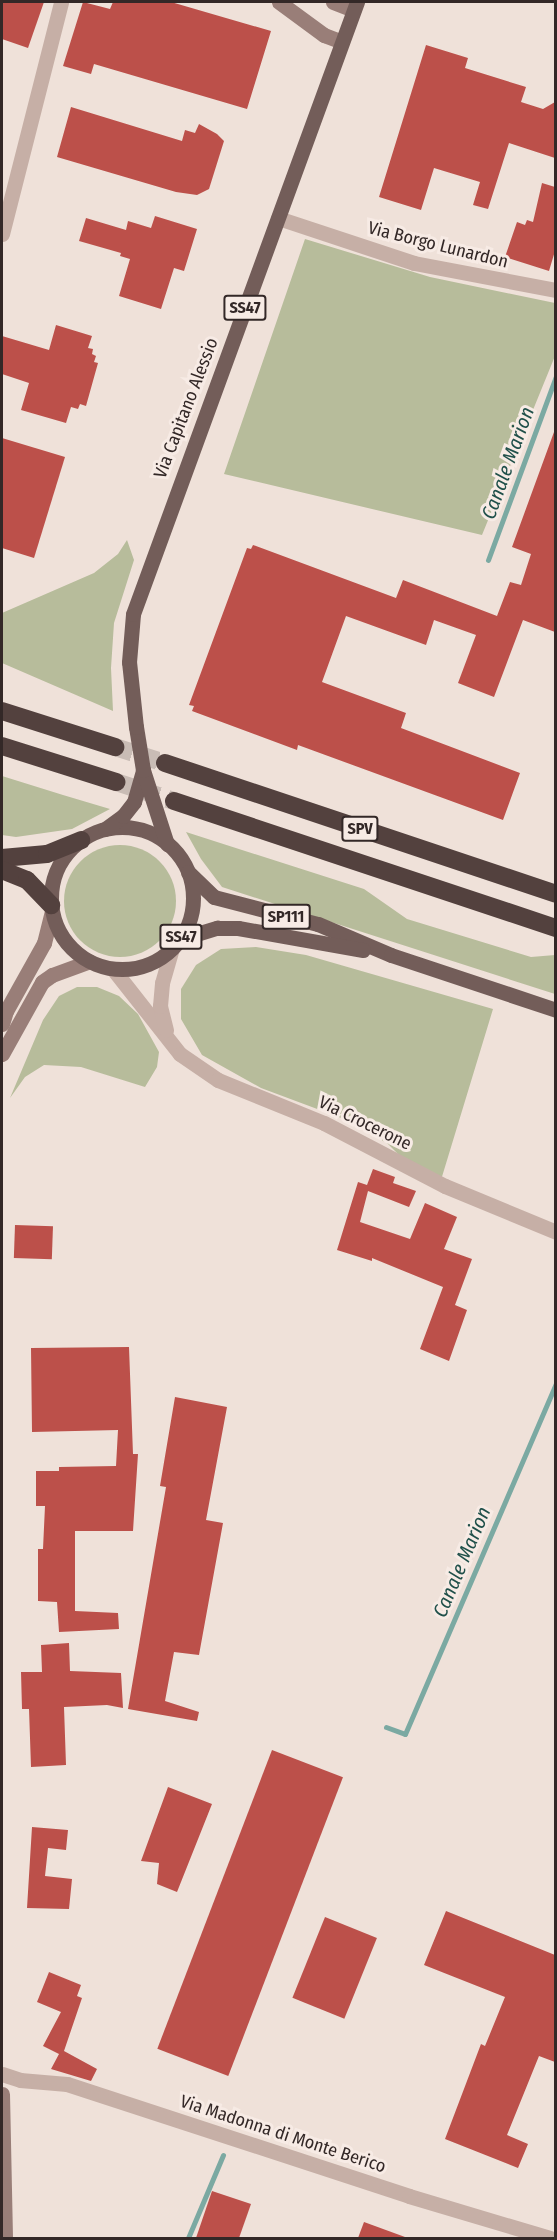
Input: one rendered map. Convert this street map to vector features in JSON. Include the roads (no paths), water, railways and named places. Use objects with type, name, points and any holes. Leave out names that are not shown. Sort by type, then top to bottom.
[{"type":"highway","points":[[2,711],[115,747]]},
{"type":"highway","points":[[2,746],[116,782]]},
{"type":"highway","name":"SPV","points":[[165,764],[555,894]]},
{"type":"highway","name":"SPV","points":[[174,801],[555,928]]},
{"type":"highway","name":"SS47","points":[[2,858],[47,854],[81,840]]},
{"type":"highway","name":"SS47","points":[[2,870],[27,880],[52,908]]},
{"type":"main road","points":[[279,2],[324,35],[342,42]]},
{"type":"main road","points":[[333,2],[356,6]]},
{"type":"main road","name":"Via Capitano Alessio","points":[[167,844],[143,770],[136,727],[129,662],[133,614],[356,6]]},
{"type":"main road","name":"Via Capitano Alessio","points":[[105,829],[123,816],[134,802],[143,770]]},
{"type":"main road","name":"SS47","points":[[127,827],[148,832],[167,844],[188,872],[193,895],[190,918],[176,944],[145,965],[113,969],[90,961],[65,941],[52,908],[51,887],[57,869],[67,853],[81,840],[105,829],[127,827]]},
{"type":"main road","name":"SP111","points":[[188,872],[214,897],[318,924],[391,955],[555,1010]]},
{"type":"main road","points":[[2,1024],[6,1011],[44,943],[52,908]]},
{"type":"main road","name":"SP111","points":[[176,944],[217,928],[238,928],[391,955]]},
{"type":"main road","points":[[2,1054],[42,982],[52,975],[90,961]]},
{"type":"main road","points":[[2,2094],[5,2238]]},
{"type":"street","points":[[2,234],[61,2]]},
{"type":"street","name":"Via Borgo Lunardon","points":[[278,218],[414,263],[555,290]]},
{"type":"street","name":"Via Crocerone","points":[[168,1035],[160,1006],[162,983],[176,944]]},
{"type":"street","name":"Via Crocerone","points":[[113,969],[168,1035],[180,1054],[218,1080],[324,1123],[445,1186],[555,1233]]},
{"type":"street","name":"Via Madonna di Monte Berico","points":[[2,2074],[20,2080],[67,2084],[409,2196],[550,2238]]},
{"type":"waterway","name":"Canale Marion","points":[[488,560],[556,376]]},
{"type":"waterway","name":"Canale Marion","points":[[386,1727],[405,1734],[556,1384]]},
{"type":"waterway","name":"Canale Marion","points":[[188,2238],[223,2155]]},
{"type":"tunnel","points":[[115,747],[165,763]]},
{"type":"tunnel","points":[[116,782],[174,801]]}]
